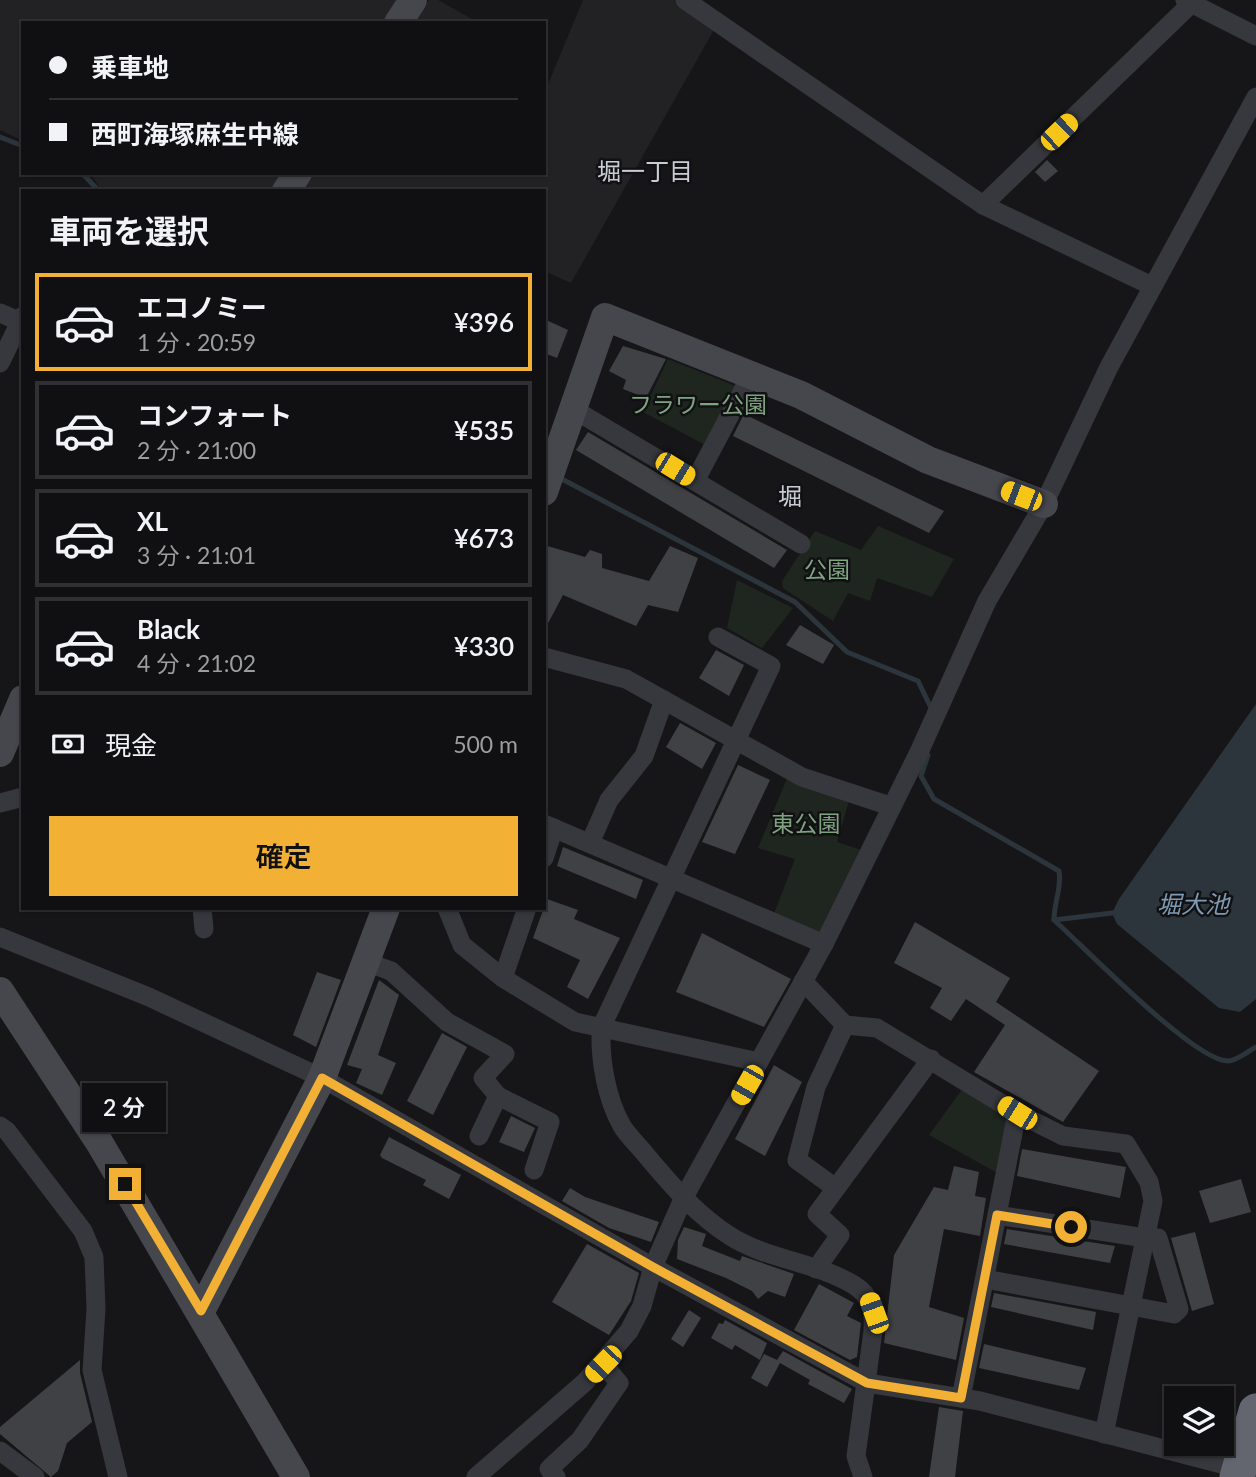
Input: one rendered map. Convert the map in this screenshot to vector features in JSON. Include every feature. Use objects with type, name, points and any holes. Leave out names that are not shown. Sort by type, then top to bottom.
[{"type":"highway","points":[[1244,1473],[1256,1411]]},
{"type":"street","points":[[399,21],[413,0]]},
{"type":"street","points":[[685,0],[983,205],[1152,286]]},
{"type":"street","points":[[983,205],[1191,1],[1256,36]]},
{"type":"street","points":[[476,1477],[603,1364],[629,1331],[642,1307],[653,1267],[683,1199],[824,944],[920,750],[987,601],[1044,505],[1109,367],[1256,97]]},
{"type":"street","points":[[0,313],[21,320]]},
{"type":"street","points":[[546,486],[605,317],[801,396],[928,460],[1044,505]]},
{"type":"street","points":[[0,363],[21,322]]},
{"type":"street","points":[[695,481],[751,375]]},
{"type":"street","points":[[573,409],[801,544]]},
{"type":"street","points":[[718,637],[771,666],[601,1028],[601,1051],[606,1078],[623,1126],[683,1199],[730,1236],[772,1256],[816,1269],[855,1286],[869,1298],[874,1313],[856,1456],[863,1477]]},
{"type":"street","points":[[546,658],[626,679],[802,777],[890,806]]},
{"type":"street","points":[[590,843],[609,800],[644,756],[664,700]]},
{"type":"street","points":[[0,753],[21,704]]},
{"type":"street","points":[[0,803],[21,798]]},
{"type":"street","points":[[546,845],[549,826],[824,944]]},
{"type":"street","points":[[202,910],[204,929]]},
{"type":"street","points":[[201,1311],[322,1078],[385,910]]},
{"type":"street","points":[[448,910],[463,945],[503,978],[576,1022],[759,1062]]},
{"type":"street","points":[[503,978],[526,910]]},
{"type":"street","points":[[0,937],[149,997],[322,1078],[653,1267],[867,1383],[961,1398],[1244,1473]]},
{"type":"street","points":[[366,962],[391,971],[447,1022],[505,1054],[483,1078],[498,1096],[550,1122],[534,1170]]},
{"type":"street","points":[[803,981],[845,1025],[877,1028],[1017,1113],[1063,1136],[1126,1144],[1149,1182],[1153,1201],[1104,1434]]},
{"type":"street","points":[[0,991],[99,1142],[201,1311],[296,1477]]},
{"type":"street","points":[[834,1187],[797,1160],[816,1087],[845,1025]]},
{"type":"street","points":[[816,1269],[840,1235],[817,1214],[834,1187],[931,1059]]},
{"type":"street","points":[[479,1136],[498,1096]]},
{"type":"street","points":[[961,1398],[1017,1113]]},
{"type":"street","points":[[0,1126],[7,1130],[83,1231],[94,1257],[96,1309],[92,1370],[118,1477]]},
{"type":"street","points":[[985,1279],[1174,1314],[1179,1309],[1158,1238],[997,1215]]},
{"type":"street","points":[[556,1477],[549,1469],[580,1440],[619,1384],[603,1364]]},
{"type":"street","points":[[1,1452],[35,1477]]},
{"type":"shaded area","points":[[0,0],[399,0],[385,21],[21,21],[21,140],[0,130]]},
{"type":"shaded area","points":[[429,0],[438,0],[475,21],[415,21]]},
{"type":"shaded area","points":[[583,0],[674,0],[715,28],[571,283],[546,272],[546,189],[302,189],[312,175],[546,175],[546,89]]},
{"type":"shaded area","points":[[91,175],[283,175],[274,189],[101,189]]},
{"type":"green space","name":"フラワー公園","points":[[668,359],[743,389],[711,448],[643,412]]},
{"type":"green space","name":"公園","points":[[878,526],[954,559],[932,597],[877,578],[870,601],[848,593],[833,621],[783,588],[782,581],[815,531],[861,550]]},
{"type":"green space","points":[[737,580],[793,608],[762,648],[727,628]]},
{"type":"green space","name":"東公園","points":[[790,771],[851,794],[837,842],[868,852],[824,944],[770,924],[795,859],[758,848]]},
{"type":"green space","points":[[966,1084],[1016,1113],[1001,1175],[929,1135]]},
{"type":"water","name":"堀大池","points":[[1256,704],[1256,999],[1240,1012],[1219,1008],[1117,924],[1112,913],[1119,899]]},
{"type":"building","points":[[1047,160],[1058,171],[1045,182],[1035,172]]},
{"type":"building","points":[[546,320],[568,330],[557,358],[546,354]]},
{"type":"building","points":[[623,346],[666,359],[646,398],[623,389],[626,380],[609,371]]},
{"type":"building","points":[[744,414],[944,511],[929,533],[733,436]]},
{"type":"building","points":[[588,432],[787,550],[774,568],[576,450]]},
{"type":"building","points":[[546,546],[585,557],[590,550],[602,554],[602,568],[649,581],[670,546],[698,558],[678,612],[648,605],[636,626],[563,595],[546,627]]},
{"type":"building","points":[[800,625],[834,645],[823,664],[786,645]]},
{"type":"building","points":[[716,650],[744,665],[729,696],[699,678]]},
{"type":"building","points":[[680,723],[716,743],[702,769],[666,747]]},
{"type":"building","points":[[738,765],[770,780],[735,854],[702,842]]},
{"type":"building","points":[[563,847],[643,880],[636,899],[557,866]]},
{"type":"building","points":[[547,899],[578,910],[574,919],[620,938],[588,999],[567,987],[580,960],[533,938],[543,910],[546,910]]},
{"type":"building","points":[[915,922],[1010,978],[996,1002],[1099,1071],[1063,1122],[974,1072],[1005,1025],[966,999],[951,1021],[930,1008],[942,988],[894,963]]},
{"type":"building","points":[[702,933],[791,979],[764,1027],[676,992]]},
{"type":"building","points":[[317,972],[341,980],[316,1047],[293,1035]]},
{"type":"building","points":[[379,980],[399,995],[378,1055],[396,1063],[382,1095],[356,1083],[362,1069],[347,1065]]},
{"type":"building","points":[[442,1033],[467,1047],[433,1115],[407,1101]]},
{"type":"building","points":[[774,1065],[802,1082],[765,1156],[735,1139]]},
{"type":"building","points":[[511,1116],[535,1128],[524,1152],[499,1142]]},
{"type":"building","points":[[389,1137],[461,1175],[449,1199],[423,1185],[426,1180],[382,1158],[380,1155]]},
{"type":"building","points":[[1022,1149],[1126,1167],[1120,1198],[1017,1176]]},
{"type":"building","points":[[954,1166],[979,1172],[975,1196],[986,1198],[980,1236],[944,1229],[929,1307],[964,1318],[956,1360],[884,1343],[894,1255],[934,1187],[948,1190]]},
{"type":"building","points":[[1241,1179],[1251,1212],[1210,1223],[1199,1191]]},
{"type":"building","points":[[570,1188],[585,1197],[659,1222],[651,1242],[609,1228],[562,1201]]},
{"type":"building","points":[[684,1227],[706,1234],[702,1246],[740,1261],[742,1256],[794,1274],[785,1297],[768,1291],[758,1299],[752,1291],[726,1278],[677,1259],[678,1240]]},
{"type":"building","points":[[1007,1229],[1115,1246],[1110,1263],[1004,1244]]},
{"type":"building","points":[[1195,1232],[1214,1304],[1192,1311],[1171,1238]]},
{"type":"building","points":[[587,1244],[639,1273],[631,1301],[609,1335],[552,1302]]},
{"type":"building","points":[[819,1284],[854,1303],[847,1316],[861,1323],[857,1357],[850,1360],[794,1330]]},
{"type":"building","points":[[994,1293],[1096,1312],[1093,1330],[991,1307]]},
{"type":"building","points":[[689,1310],[701,1318],[683,1347],[671,1339]]},
{"type":"building","points":[[725,1320],[767,1343],[760,1360],[735,1345],[732,1350],[711,1338],[719,1323],[723,1324]]},
{"type":"building","points":[[984,1344],[1086,1368],[1079,1390],[979,1368]]},
{"type":"building","points":[[783,1351],[852,1389],[844,1403],[808,1384],[810,1380],[780,1363],[767,1387],[751,1378],[764,1354],[777,1360]]},
{"type":"building","points":[[80,1360],[80,1373],[92,1422],[67,1443],[58,1471],[51,1477],[0,1434],[0,1427]]},
{"type":"building","points":[[939,1407],[963,1411],[955,1477],[929,1477]]},
{"type":"waterway","points":[[0,137],[21,145]]},
{"type":"waterway","points":[[84,175],[97,189]]},
{"type":"waterway","points":[[558,477],[795,602],[847,652],[918,681],[932,710]]},
{"type":"waterway","points":[[928,755],[921,776],[934,799],[1059,871],[1054,920],[1112,913]]},
{"type":"waterway","points":[[1054,920],[1140,1001],[1191,1043],[1212,1056],[1228,1061],[1239,1058],[1256,1047]]},
{"type":"district","name":"堀一丁目","points":[[645,172]]},
{"type":"district","name":"堀","points":[[790,497]]},
{"type":"route","points":[[125,1184],[201,1311],[322,1078],[653,1267],[867,1383],[961,1398],[997,1215],[1071,1227]]}]
